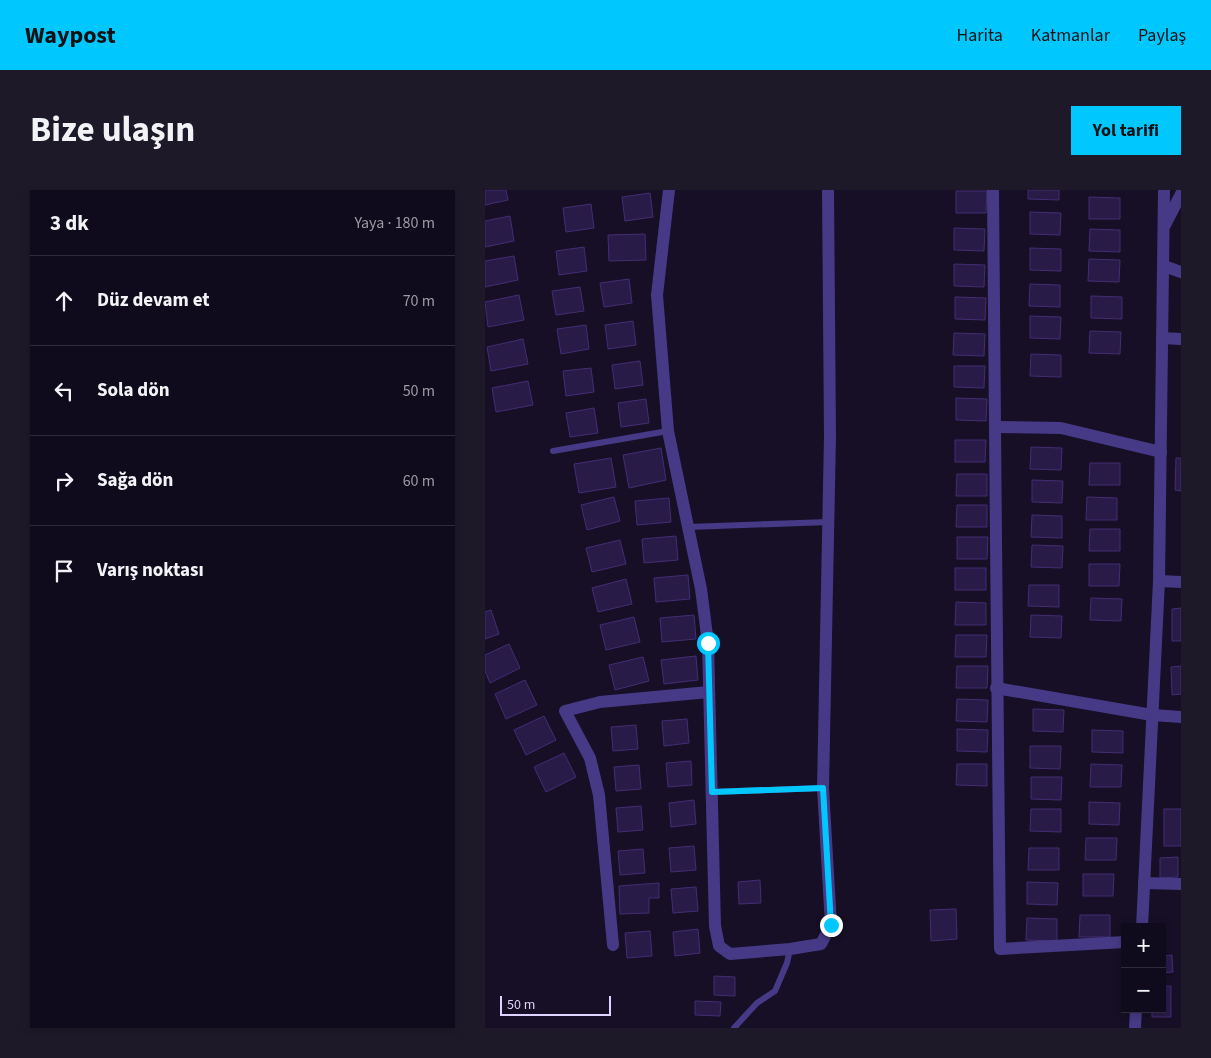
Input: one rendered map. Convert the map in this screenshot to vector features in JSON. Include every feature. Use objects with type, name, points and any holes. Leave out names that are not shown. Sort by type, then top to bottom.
[{"type":"street","points":[[669,190],[669,204],[657,295],[669,431],[689,527],[708,643],[715,926],[719,946],[730,954],[790,949],[821,944],[831,925],[823,788],[830,436],[828,190]]},
{"type":"street","points":[[993,190],[996,427],[996,688],[1000,949],[1121,942]]},
{"type":"street","points":[[1141,923],[1159,581],[1164,190]]},
{"type":"street","points":[[1164,226],[1181,194]]},
{"type":"street","points":[[1164,266],[1181,272]]},
{"type":"street","points":[[1162,338],[1181,339]]},
{"type":"street","points":[[996,427],[1061,428],[1161,452]]},
{"type":"street","points":[[1159,581],[1181,582]]},
{"type":"street","points":[[996,688],[1152,715],[1181,717]]},
{"type":"street","points":[[613,945],[599,795],[590,758],[565,711],[600,702],[709,692]]},
{"type":"street","points":[[1144,884],[1181,884]]},
{"type":"street","points":[[1135,1028],[1136,1013]]},
{"type":"lane","points":[[553,451],[669,431]]},
{"type":"lane","points":[[689,527],[829,522]]},
{"type":"lane","points":[[712,792],[823,788]]},
{"type":"lane","points":[[734,1028],[757,1003],[775,991],[787,963],[790,949]]},
{"type":"building","points":[[485,190],[506,190],[508,200],[485,205]]},
{"type":"building","points":[[1028,190],[1059,190],[1059,200],[1028,199]]},
{"type":"building","points":[[956,191],[987,191],[986,213],[956,213]]},
{"type":"building","points":[[650,193],[653,217],[625,221],[622,197]]},
{"type":"building","points":[[1089,197],[1120,198],[1120,219],[1089,219]]},
{"type":"building","points":[[591,204],[594,228],[566,232],[563,208]]},
{"type":"building","points":[[1030,212],[1061,213],[1060,235],[1030,234]]},
{"type":"building","points":[[510,216],[514,241],[485,247],[485,221]]},
{"type":"building","points":[[954,228],[985,229],[984,251],[954,250]]},
{"type":"building","points":[[1090,229],[1120,230],[1120,252],[1089,251]]},
{"type":"building","points":[[645,234],[646,260],[609,261],[608,235]]},
{"type":"building","points":[[584,247],[587,271],[559,275],[556,251]]},
{"type":"building","points":[[1030,248],[1061,249],[1061,271],[1030,270]]},
{"type":"building","points":[[514,256],[518,280],[485,287],[485,261]]},
{"type":"building","points":[[1089,259],[1120,260],[1119,282],[1088,281]]},
{"type":"building","points":[[954,264],[985,265],[984,287],[954,286]]},
{"type":"building","points":[[629,279],[632,303],[604,307],[600,283]]},
{"type":"building","points":[[1030,284],[1060,285],[1060,307],[1029,306]]},
{"type":"building","points":[[580,287],[584,311],[556,315],[552,291]]},
{"type":"building","points":[[519,295],[524,320],[488,327],[485,302]]},
{"type":"building","points":[[1091,296],[1122,297],[1122,319],[1091,318]]},
{"type":"building","points":[[955,297],[986,298],[985,320],[955,319]]},
{"type":"building","points":[[1030,316],[1061,317],[1060,339],[1030,338]]},
{"type":"building","points":[[633,321],[636,345],[608,349],[605,325]]},
{"type":"building","points":[[586,325],[589,349],[561,354],[557,329]]},
{"type":"building","points":[[1090,331],[1121,332],[1120,354],[1089,353]]},
{"type":"building","points":[[954,333],[985,334],[984,356],[953,355]]},
{"type":"building","points":[[523,339],[528,364],[491,371],[487,347]]},
{"type":"building","points":[[1031,354],[1061,355],[1061,377],[1030,376]]},
{"type":"building","points":[[640,361],[643,385],[615,389],[612,365]]},
{"type":"building","points":[[954,366],[985,366],[984,388],[954,387]]},
{"type":"building","points":[[591,368],[594,392],[566,396],[563,371]]},
{"type":"building","points":[[528,381],[533,405],[496,412],[492,388]]},
{"type":"building","points":[[956,398],[987,399],[986,421],[956,420]]},
{"type":"building","points":[[646,399],[649,423],[621,427],[618,403]]},
{"type":"building","points":[[594,408],[598,433],[570,437],[566,413]]},
{"type":"building","points":[[955,440],[986,440],[985,462],[955,462]]},
{"type":"building","points":[[1031,447],[1062,448],[1061,470],[1030,469]]},
{"type":"building","points":[[661,448],[666,480],[629,488],[623,455]]},
{"type":"building","points":[[611,458],[616,487],[579,493],[574,464]]},
{"type":"building","points":[[1176,458],[1181,458],[1181,491],[1175,490]]},
{"type":"building","points":[[1090,463],[1120,463],[1120,485],[1089,485]]},
{"type":"building","points":[[957,474],[987,474],[987,496],[956,496]]},
{"type":"building","points":[[1032,480],[1063,481],[1062,503],[1032,502]]},
{"type":"building","points":[[614,497],[620,521],[587,530],[581,505]]},
{"type":"building","points":[[1087,497],[1117,498],[1117,520],[1086,520]]},
{"type":"building","points":[[669,498],[671,522],[637,525],[635,501]]},
{"type":"building","points":[[957,505],[987,505],[987,527],[956,527]]},
{"type":"building","points":[[1032,515],[1062,516],[1062,538],[1031,537]]},
{"type":"building","points":[[1090,529],[1120,529],[1120,551],[1089,551]]},
{"type":"building","points":[[676,536],[678,560],[644,563],[642,539]]},
{"type":"building","points":[[957,537],[988,537],[987,559],[957,559]]},
{"type":"building","points":[[620,540],[626,564],[592,572],[586,548]]},
{"type":"building","points":[[1032,545],[1063,546],[1062,568],[1031,567]]},
{"type":"building","points":[[1089,564],[1120,564],[1119,586],[1089,586]]},
{"type":"building","points":[[955,568],[986,568],[986,590],[955,590]]},
{"type":"building","points":[[688,575],[690,599],[656,602],[654,578]]},
{"type":"building","points":[[626,579],[632,604],[598,612],[592,588]]},
{"type":"building","points":[[1029,585],[1059,585],[1059,607],[1028,606]]},
{"type":"building","points":[[1091,598],[1122,599],[1121,621],[1090,620]]},
{"type":"building","points":[[956,602],[986,603],[986,625],[955,625]]},
{"type":"building","points":[[1181,608],[1181,641],[1172,641],[1172,609]]},
{"type":"building","points":[[491,610],[499,634],[485,639],[485,612]]},
{"type":"building","points":[[694,615],[696,639],[662,642],[660,618]]},
{"type":"building","points":[[1031,615],[1062,616],[1061,638],[1030,637]]},
{"type":"building","points":[[634,617],[640,642],[606,650],[600,625]]},
{"type":"building","points":[[956,635],[987,635],[986,657],[955,657]]},
{"type":"building","points":[[509,644],[520,668],[490,683],[485,671],[485,655]]},
{"type":"building","points":[[696,656],[698,680],[664,684],[661,660]]},
{"type":"building","points":[[643,657],[649,681],[615,690],[609,665]]},
{"type":"building","points":[[957,666],[988,666],[987,688],[956,688]]},
{"type":"building","points":[[1181,666],[1181,694],[1172,695],[1171,667]]},
{"type":"building","points":[[525,680],[537,705],[506,719],[495,694]]},
{"type":"building","points":[[957,699],[988,700],[987,722],[956,721]]},
{"type":"building","points":[[1033,709],[1064,710],[1063,732],[1033,731]]},
{"type":"building","points":[[544,716],[556,740],[526,755],[514,730]]},
{"type":"building","points":[[687,719],[689,743],[664,746],[662,721]]},
{"type":"building","points":[[636,725],[638,749],[613,751],[611,727]]},
{"type":"building","points":[[957,729],[988,730],[987,752],[957,751]]},
{"type":"building","points":[[1092,730],[1123,731],[1123,753],[1092,752]]},
{"type":"building","points":[[1030,746],[1061,746],[1060,769],[1030,768]]},
{"type":"building","points":[[564,753],[576,777],[546,792],[534,767]]},
{"type":"building","points":[[691,761],[692,785],[668,787],[666,763]]},
{"type":"building","points":[[957,764],[987,764],[987,786],[956,785]]},
{"type":"building","points":[[1091,764],[1122,765],[1121,787],[1090,787]]},
{"type":"building","points":[[639,765],[641,789],[616,791],[614,767]]},
{"type":"building","points":[[1031,777],[1062,777],[1061,800],[1031,799]]},
{"type":"building","points":[[694,800],[696,824],[671,827],[669,803]]},
{"type":"building","points":[[1089,802],[1120,803],[1119,825],[1089,824]]},
{"type":"building","points":[[641,806],[643,830],[618,832],[616,808]]},
{"type":"building","points":[[1031,809],[1061,809],[1061,832],[1030,831]]},
{"type":"building","points":[[1164,809],[1181,809],[1181,846],[1164,846]]},
{"type":"building","points":[[1086,838],[1117,838],[1116,860],[1085,860]]},
{"type":"building","points":[[694,846],[696,870],[671,872],[669,848]]},
{"type":"building","points":[[1029,848],[1059,848],[1059,870],[1028,870]]},
{"type":"building","points":[[643,849],[645,873],[620,875],[618,851]]},
{"type":"building","points":[[1178,857],[1178,877],[1160,878],[1160,858]]},
{"type":"building","points":[[1083,874],[1114,874],[1113,896],[1083,896]]},
{"type":"building","points":[[760,880],[761,903],[739,904],[738,882]]},
{"type":"building","points":[[1027,882],[1058,883],[1057,905],[1027,904]]},
{"type":"building","points":[[659,883],[659,898],[649,898],[649,913],[620,914],[619,886]]},
{"type":"building","points":[[696,887],[698,911],[673,913],[671,889]]},
{"type":"building","points":[[956,909],[957,939],[931,941],[930,910]]},
{"type":"building","points":[[1080,915],[1110,915],[1110,937],[1079,937]]},
{"type":"building","points":[[1027,918],[1057,919],[1057,941],[1026,940]]},
{"type":"building","points":[[698,929],[700,953],[675,956],[673,932]]},
{"type":"building","points":[[650,931],[652,956],[627,958],[625,933]]},
{"type":"building","points":[[1172,955],[1173,972],[1166,973],[1166,956]]},
{"type":"building","points":[[714,976],[735,977],[735,996],[714,995]]},
{"type":"building","points":[[1166,986],[1171,986],[1171,1017],[1152,1017],[1152,1013],[1166,1013]]},
{"type":"building","points":[[695,1001],[721,1002],[720,1016],[695,1015]]},
{"type":"route","points":[[708,643],[712,792],[823,788],[831,925]]}]
